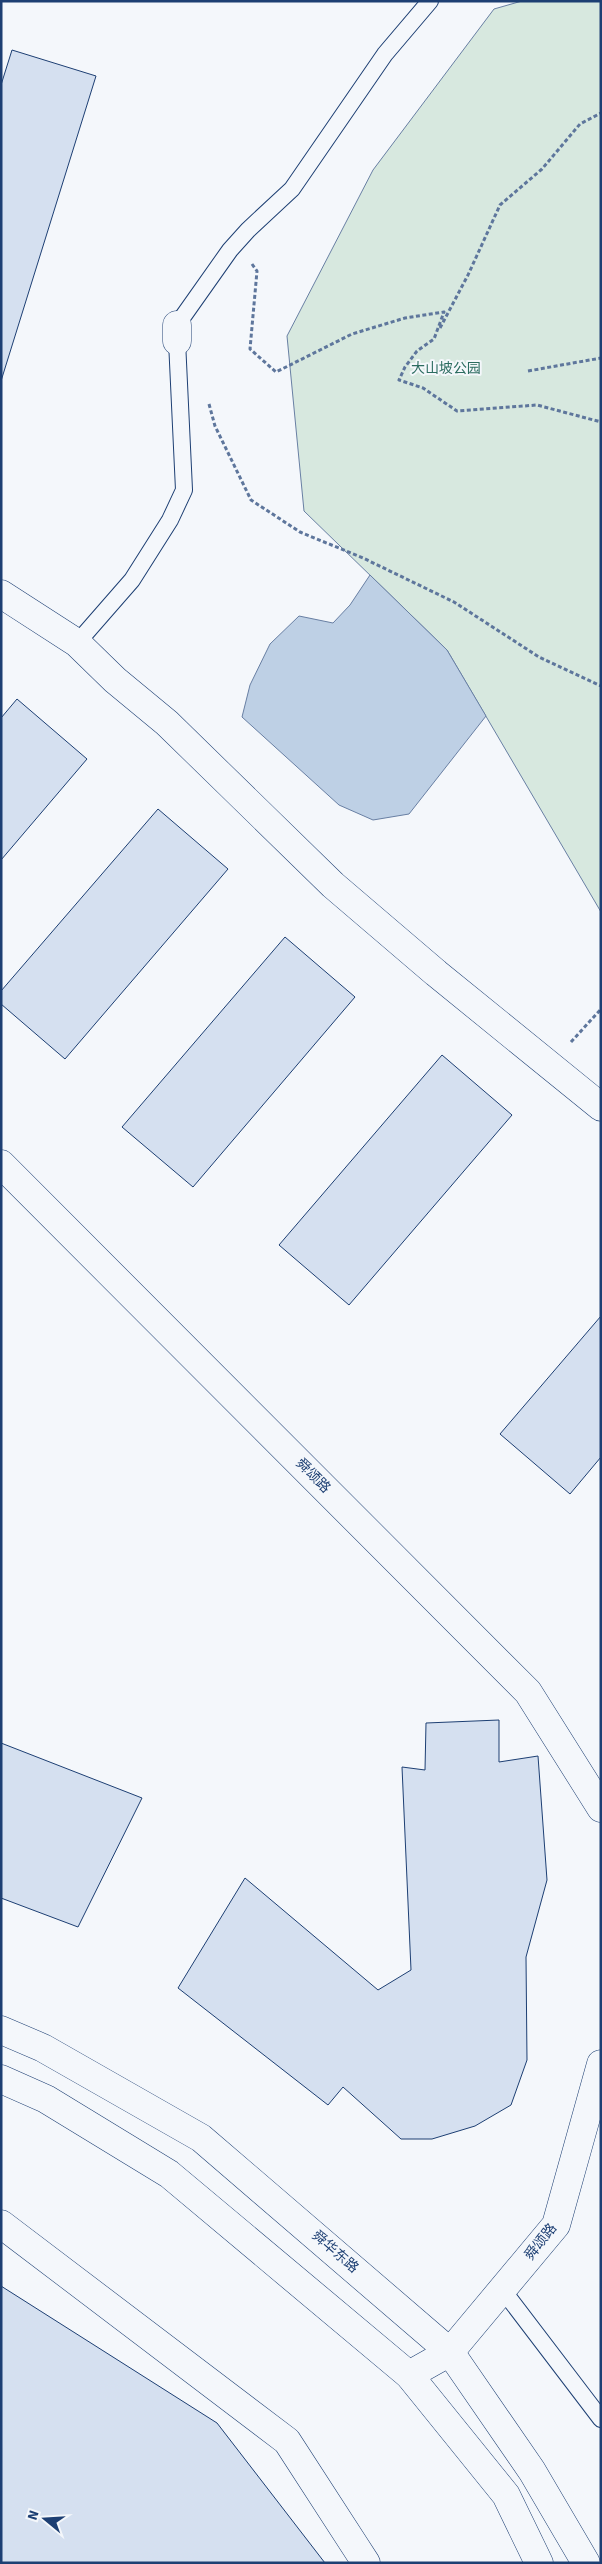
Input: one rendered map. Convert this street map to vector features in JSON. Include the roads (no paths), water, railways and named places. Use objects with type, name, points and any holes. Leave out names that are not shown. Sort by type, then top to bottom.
[{"type":"street","points":[[1,594],[77,643],[115,680],[167,723],[333,885],[436,973],[601,1106]]},
{"type":"street","name":"舜颂路","points":[[1,1164],[528,1692],[601,1808]]},
{"type":"street","name":"舜华东路","points":[[1,2030],[43,2048],[201,2138],[450,2352],[532,2471],[586,2563]]},
{"type":"street","name":"舜颂路","points":[[408,2375],[450,2352],[556,2225],[601,2064]]},
{"type":"street","points":[[1,2079],[46,2099],[169,2174],[408,2375],[506,2495],[539,2563]]},
{"type":"street","points":[[1,2224],[288,2441],[366,2563]]},
{"type":"lane","points":[[77,643],[132,580],[170,520],[184,490],[177,333],[226,255],[248,230],[292,189],[385,54],[430,1]]},
{"type":"lane","points":[[502,2289],[601,2419]]},
{"type":"water","points":[[370,575],[447,650],[486,716],[409,814],[373,820],[339,805],[242,717],[250,685],[270,644],[299,616],[333,623],[350,605]]},
{"type":"park label","name":"大山坡公园","points":[[446,369]]}]
